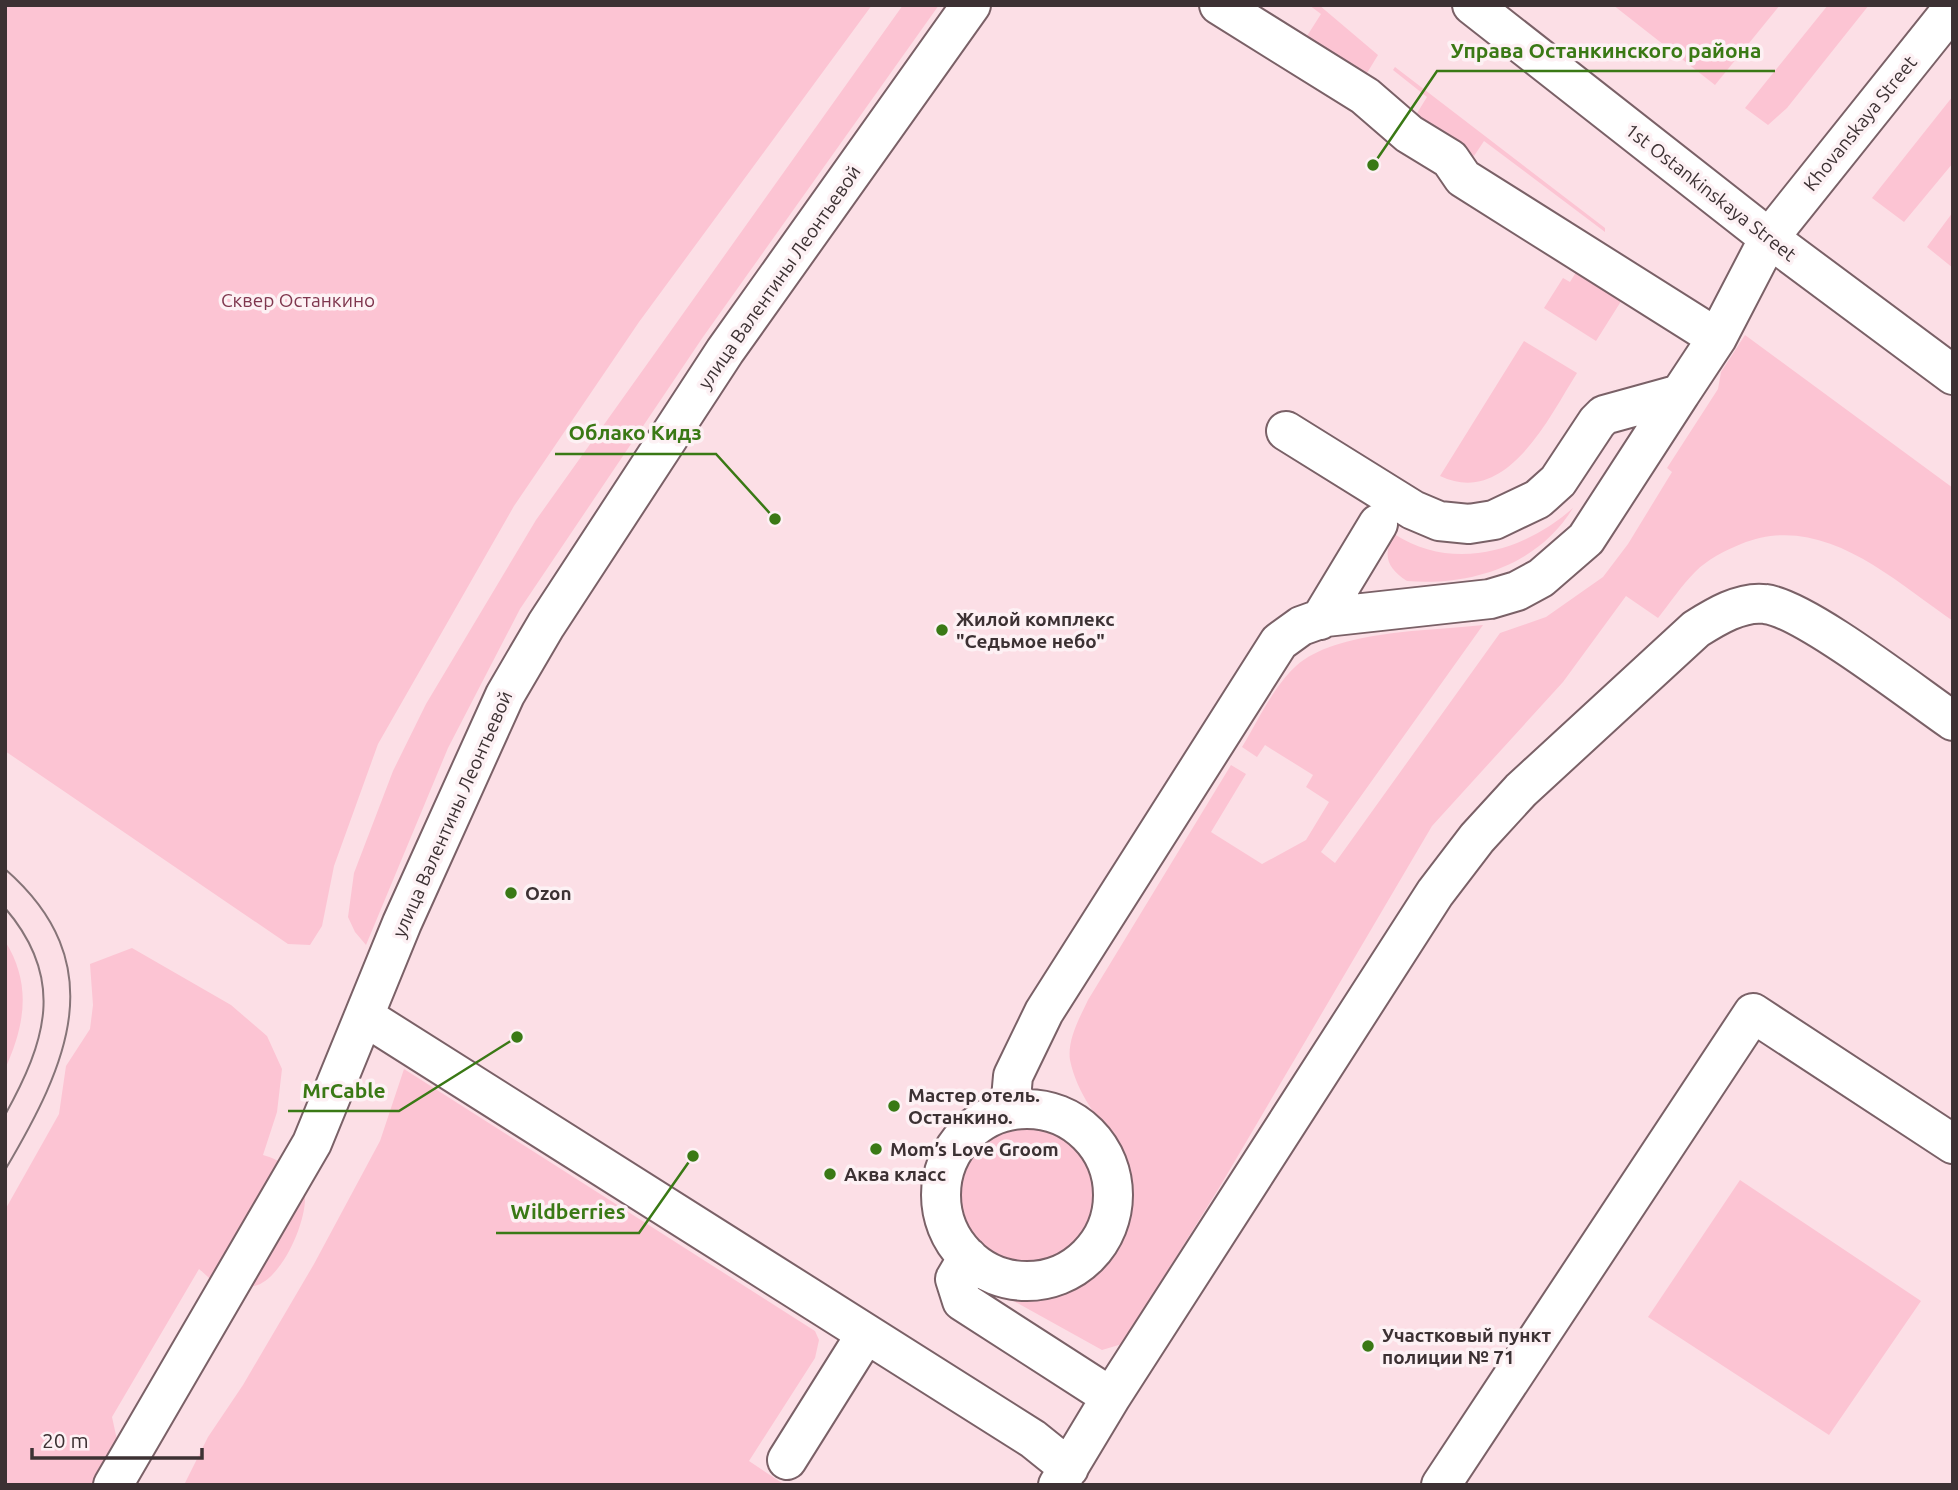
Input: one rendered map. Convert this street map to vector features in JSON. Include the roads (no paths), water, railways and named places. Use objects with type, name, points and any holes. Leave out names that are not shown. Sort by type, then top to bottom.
[{"type":"street","name":"улица Валентины Леонтьевой","points":[[113,1485],[302,1161],[472,762],[505,695],[546,625],[725,351],[971,5]]},
{"type":"street","points":[[1219,5],[1365,96],[1409,134],[1450,159],[1463,178],[1717,338]]},
{"type":"street","name":"1st Ostankinskaya Street","points":[[1472,5],[1769,239],[1953,375]]},
{"type":"street","name":"Khovanskaya Street","points":[[1010,1110],[1013,1076],[1044,1012],[1279,642],[1301,626],[1356,612],[1490,599],[1517,590],[1541,578],[1586,539],[1717,338],[1769,239],[1953,8]]},
{"type":"street","points":[[1286,431],[1413,510],[1439,521],[1469,524],[1494,520],[1538,499],[1558,481],[1604,415],[1680,394]]},
{"type":"street","points":[[1320,620],[1378,524]]},
{"type":"street","points":[[364,1016],[1033,1439],[1064,1476],[1111,1397],[1435,894],[1477,838],[1521,790],[1696,629],[1723,612],[1765,604],[1805,620],[1953,721]]},
{"type":"street","points":[[1441,1485],[1753,1013],[1953,1144]]},
{"type":"street","points":[[1037,1109],[1063,1117],[1086,1132],[1102,1153],[1112,1178],[1113,1205],[1105,1232],[1090,1254],[1069,1270],[1043,1280],[1016,1281],[990,1273],[968,1257],[951,1237],[942,1211],[941,1184],[948,1158],[964,1136],[985,1119],[1010,1110],[1037,1109]]},
{"type":"street","points":[[968,1257],[955,1279],[962,1301],[1111,1397]]},
{"type":"street","points":[[787,1460],[866,1334]]},
{"type":"tram line","points":[[5,869],[39,905],[60,941],[69,978],[69,1016],[61,1054],[46,1092],[5,1170]]},
{"type":"tram line","points":[[5,908],[24,934],[36,960],[43,985],[39,1036],[31,1061],[5,1115]]},
{"type":"place","name":"Управа Останкинского района","points":[[1373,165]]},
{"type":"place","name":"Облако Кидз","points":[[775,519]]},
{"type":"place","name":"Жилой комплекс \"Седьмое небо\"","points":[[942,630]]},
{"type":"place","name":"Ozon","points":[[511,893]]},
{"type":"place","name":"MrCable","points":[[517,1037]]},
{"type":"place","name":"Мастер отель. Останкино.","points":[[894,1106]]},
{"type":"place","name":"Mom’s Love Groom","points":[[876,1149]]},
{"type":"place","name":"Wildberries","points":[[693,1156]]},
{"type":"place","name":"Аква класс","points":[[830,1174]]},
{"type":"place","name":"Участковый пункт полиции № 71","points":[[1368,1346]]},
{"type":"park label","name":"Сквер Останкино","points":[[298,300]]}]
